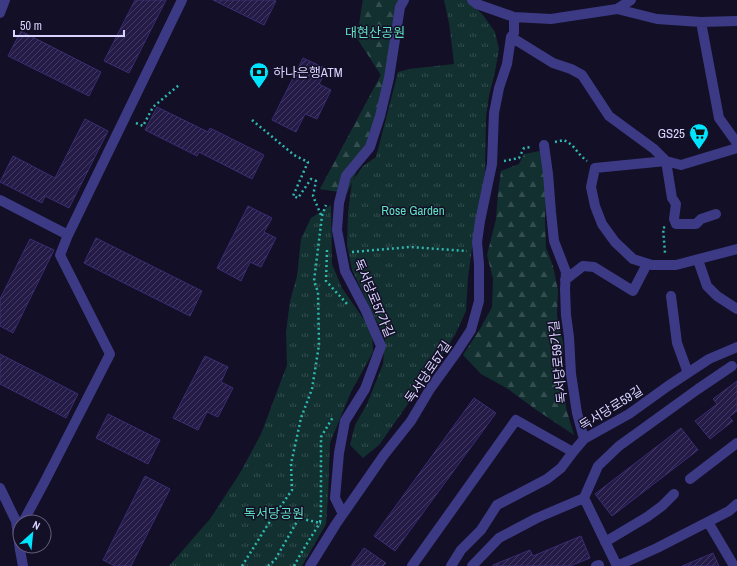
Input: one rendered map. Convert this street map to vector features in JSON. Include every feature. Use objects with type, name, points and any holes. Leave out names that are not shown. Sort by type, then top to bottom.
[{"type":"street","points":[[0,12],[5,0]]},
{"type":"street","points":[[27,514],[110,354],[60,255],[68,235],[182,0]]},
{"type":"street","name":"독서당로57가길","points":[[343,514],[335,498],[339,453],[346,421],[365,389],[382,346],[345,271],[338,230],[338,204],[346,176],[370,147],[380,116],[389,78],[400,7],[404,0]]},
{"type":"street","points":[[472,0],[477,4],[514,17],[551,19],[617,9],[657,19],[701,22],[737,21]]},
{"type":"street","points":[[617,9],[631,0]]},
{"type":"street","name":"독서당로57길","points":[[310,566],[343,514],[384,455],[412,421],[430,389],[471,330],[479,301],[479,264],[477,242],[492,164],[494,113],[499,88],[507,64],[511,37],[514,33],[514,17]]},
{"type":"street","points":[[701,22],[719,118],[737,143]]},
{"type":"street","points":[[511,37],[553,63],[582,75],[609,116],[654,149],[666,161],[672,198],[676,204],[674,219],[676,224],[696,224],[701,219],[716,214]]},
{"type":"street","name":"독서당로59가길","points":[[544,145],[554,241],[566,272],[566,315],[571,374],[577,413],[584,440]]},
{"type":"street","points":[[737,148],[681,166],[666,161],[595,168],[591,187],[595,206],[602,224],[615,242],[633,259],[652,265],[676,265],[737,249]]},
{"type":"street","points":[[0,200],[68,235]]},
{"type":"street","points":[[698,260],[707,286],[716,296],[737,309]]},
{"type":"street","points":[[565,280],[583,266],[594,267],[633,291],[647,264]]},
{"type":"street","points":[[671,296],[677,343],[688,373]]},
{"type":"street","name":"독서당로59길","points":[[451,566],[461,550],[481,530],[497,505],[547,479],[561,468],[584,440],[629,414],[709,359],[737,347]]},
{"type":"street","points":[[472,566],[499,538],[538,518],[584,498],[598,466],[619,446],[732,366]]},
{"type":"street","points":[[412,566],[516,420],[573,452]]},
{"type":"street","points":[[690,479],[737,443]]},
{"type":"street","points":[[0,488],[13,514]]},
{"type":"street","points":[[606,542],[647,517],[662,506],[674,494]]},
{"type":"street","points":[[584,498],[617,566],[657,548],[708,522],[728,511],[737,504]]},
{"type":"street","points":[[708,522],[734,566]]},
{"type":"street","points":[[21,554],[23,566]]},
{"type":"path","points":[[143,126],[153,107],[180,85]]},
{"type":"path","points":[[252,120],[294,155],[308,162],[293,196],[298,198],[311,179],[316,181],[313,196],[322,216]]},
{"type":"path","points":[[492,164],[519,158],[524,148],[564,140],[572,145],[595,168]]},
{"type":"path","points":[[242,566],[292,490],[291,464],[301,418],[312,389],[319,345],[318,292],[314,281],[322,216],[327,202]]},
{"type":"path","points":[[666,265],[663,228],[668,224],[676,224]]},
{"type":"path","points":[[328,245],[326,281],[350,308]]},
{"type":"path","points":[[342,253],[410,247],[478,251]]},
{"type":"path","points":[[268,566],[275,560],[299,518],[320,523],[321,437],[334,415]]},
{"type":"green space","name":"Rose Garden","points":[[363,0],[389,55],[358,167],[353,180],[363,166],[376,157],[398,72],[409,69],[454,64],[449,23],[444,0],[467,0],[483,15],[495,32],[499,49],[486,117],[485,172],[473,241],[468,278],[466,311],[455,335],[434,367],[379,445],[363,458],[350,445],[355,425],[367,404],[383,364],[385,339],[352,270],[347,245],[348,213],[352,182],[347,193],[320,189],[381,75],[357,38]]},
{"type":"green space","name":"대현산공원","points":[[363,0],[401,0],[385,108],[347,193],[320,189],[381,75],[357,38]]},
{"type":"green space","points":[[540,151],[546,188],[546,248],[553,266],[558,290],[557,316],[563,342],[563,376],[566,408],[574,435],[508,389],[481,374],[463,355],[492,307],[493,279],[487,255],[496,219],[501,171],[519,164],[524,154]]},
{"type":"green space","name":"독서당공원","points":[[331,205],[332,264],[342,288],[372,331],[373,352],[351,392],[330,443],[326,524],[302,566],[169,566],[210,519],[240,473],[261,434],[287,365],[286,332],[290,301],[297,276],[301,239],[311,218]]},
{"type":"building","points":[[135,0],[166,0],[129,73],[104,61]]},
{"type":"building","points":[[213,0],[274,0],[276,1],[264,25]]},
{"type":"building","points":[[21,31],[101,72],[89,96],[8,56]]},
{"type":"building","points":[[303,58],[327,69],[319,84],[331,90],[317,119],[305,114],[296,132],[272,120]]},
{"type":"building","points":[[157,107],[208,132],[210,128],[264,155],[252,179],[199,152],[197,156],[145,130]]},
{"type":"building","points":[[85,119],[108,131],[69,208],[45,196],[42,203],[0,182],[13,156],[55,178]]},
{"type":"building","points":[[248,206],[272,218],[264,232],[276,238],[261,267],[250,262],[241,281],[217,268]]},
{"type":"building","points":[[96,238],[202,291],[190,316],[84,263]]},
{"type":"building","points":[[30,239],[54,250],[13,333],[0,326],[0,299]]},
{"type":"building","points":[[0,354],[78,394],[66,418],[0,384]]},
{"type":"building","points":[[205,356],[228,367],[221,382],[233,388],[218,417],[207,412],[198,430],[173,418]]},
{"type":"building","points":[[737,381],[737,411],[729,417],[733,421],[710,439],[695,421],[717,404],[713,399]]},
{"type":"building","points":[[474,398],[496,413],[395,551],[374,536]]},
{"type":"building","points":[[108,414],[160,440],[148,464],[96,438]]},
{"type":"building","points":[[681,428],[698,450],[612,516],[595,494]]},
{"type":"building","points":[[145,476],[170,489],[131,566],[115,566],[103,560]]},
{"type":"building","points":[[581,536],[590,558],[570,566],[493,566],[530,550],[533,556]]},
{"type":"building","points":[[364,548],[386,563],[383,566],[351,566]]},
{"type":"building","points":[[713,553],[719,566],[682,566]]},
{"type":"place","name":"하나은행ATM","points":[[259,89]]},
{"type":"place","name":"GS25","points":[[699,150]]}]
